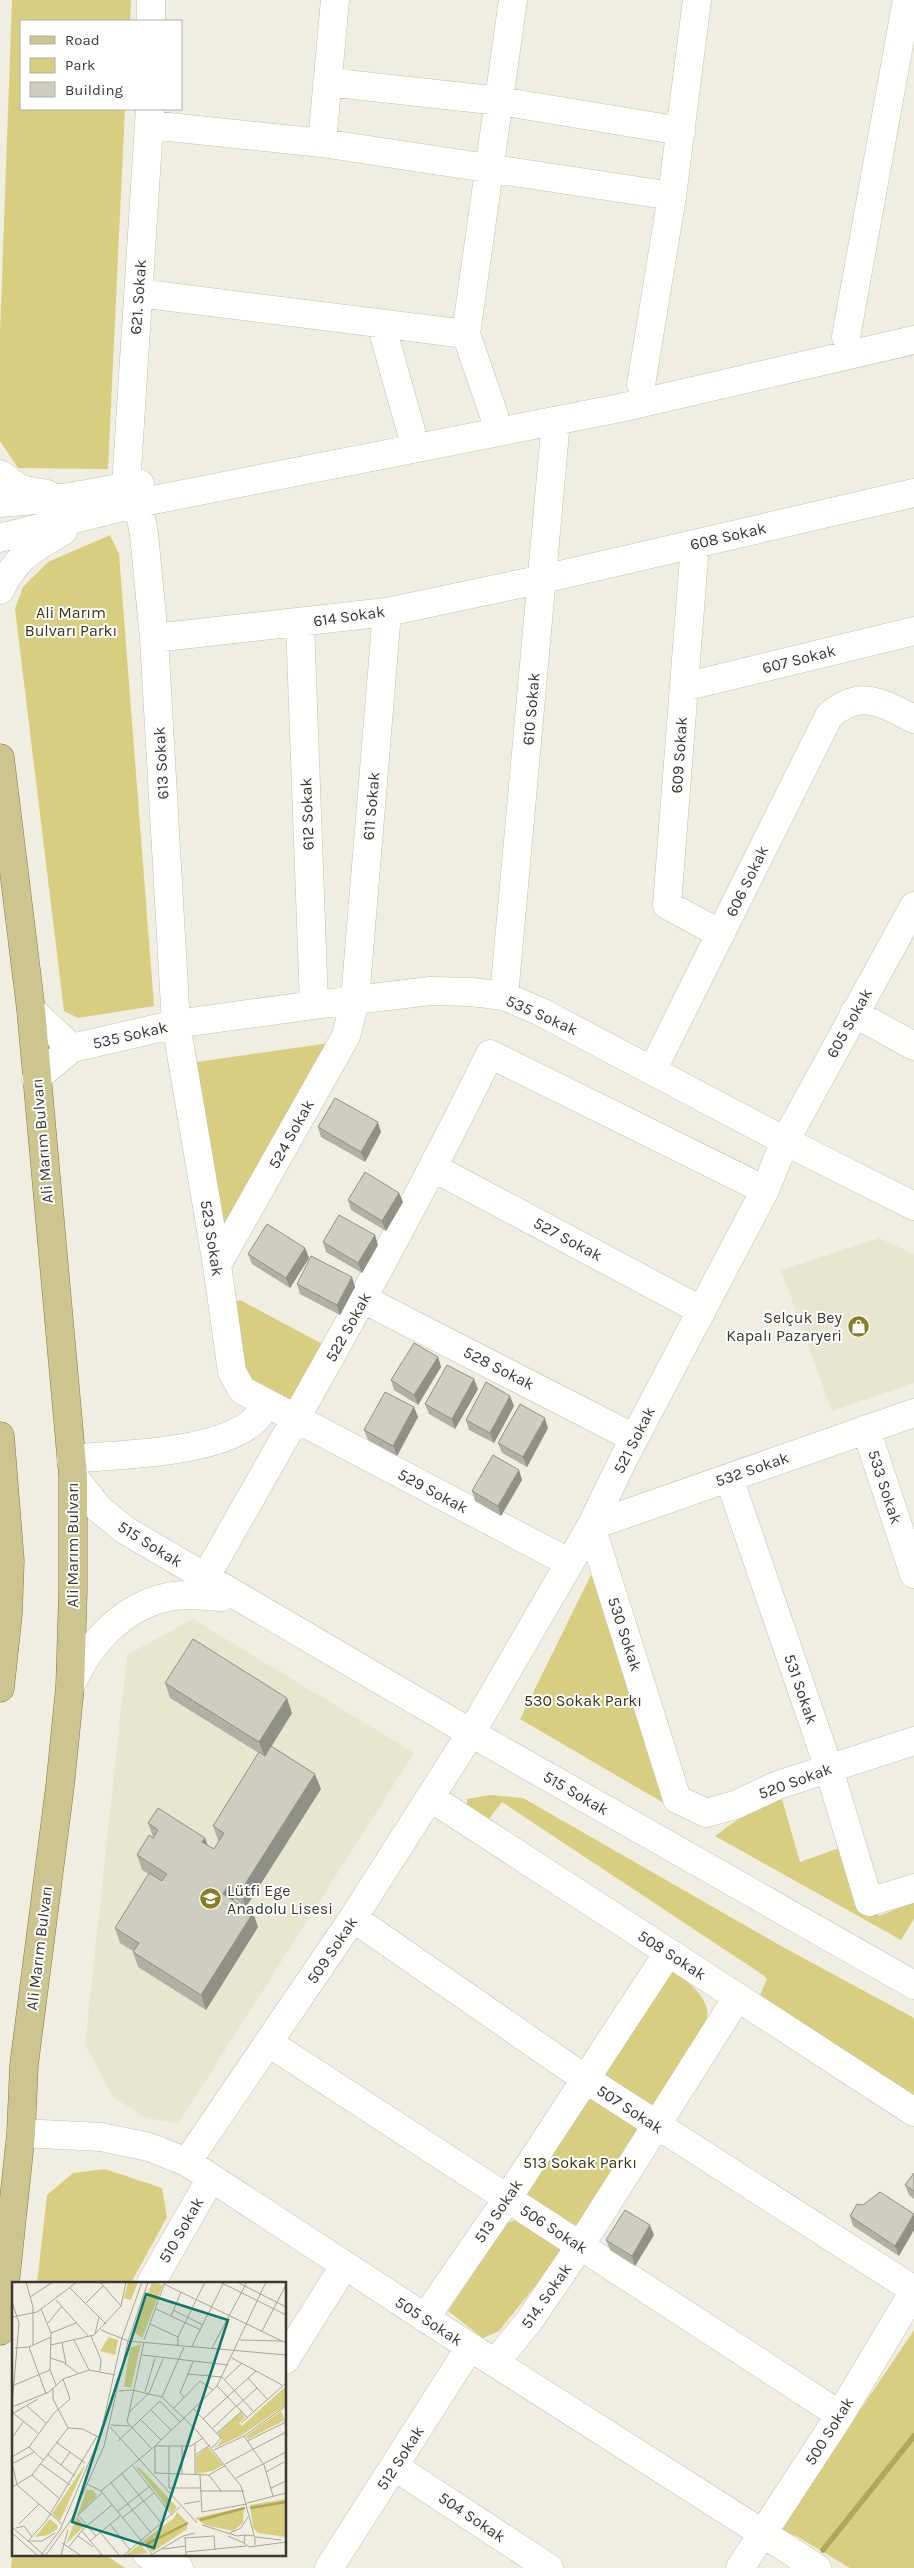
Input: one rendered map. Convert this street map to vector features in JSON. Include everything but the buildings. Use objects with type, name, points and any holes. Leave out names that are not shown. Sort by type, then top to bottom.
[{"type":"main road","name":"Ali Marım Bulvarı","points":[[0,758],[30,1010],[72,1467],[70,1688],[60,1786],[24,2065],[21,2133],[0,2331]]},
{"type":"main road","points":[[0,1436],[10,1561],[4,1614],[0,1688]]},
{"type":"street","points":[[151,0],[151,20]]},
{"type":"street","points":[[322,143],[335,0]]},
{"type":"street","points":[[494,415],[466,334],[513,0]]},
{"type":"street","points":[[641,385],[672,196],[697,0]]},
{"type":"street","points":[[846,337],[907,0]]},
{"type":"street","points":[[327,82],[500,101],[680,130]]},
{"type":"street","points":[[150,117],[490,170],[672,196]]},
{"type":"street","name":"621. Sokak","points":[[132,495],[138,293],[150,117]]},
{"type":"street","points":[[138,293],[466,334]]},
{"type":"street","points":[[0,538],[80,506],[411,431],[641,385],[914,321]]},
{"type":"street","points":[[380,324],[411,431]]},
{"type":"street","points":[[132,495],[556,421],[914,340]]},
{"type":"street","name":"610 Sokak","points":[[504,996],[556,421]]},
{"type":"street","points":[[0,474],[20,489],[80,506]]},
{"type":"street","name":"608 Sokak","points":[[543,579],[914,493]]},
{"type":"street","name":"613 Sokak","points":[[132,495],[144,534],[154,638],[176,1024]]},
{"type":"street","points":[[0,503],[80,506]]},
{"type":"street","points":[[0,590],[12,568],[80,506]]},
{"type":"street","name":"609 Sokak","points":[[695,544],[667,905],[721,934]]},
{"type":"street","name":"614 Sokak","points":[[154,638],[386,612],[543,579]]},
{"type":"street","name":"611 Sokak","points":[[355,1000],[386,612]]},
{"type":"street","name":"612 Sokak","points":[[300,623],[314,1005]]},
{"type":"street","name":"607 Sokak","points":[[684,686],[914,631]]},
{"type":"street","name":"606 Sokak","points":[[652,1071],[829,716],[841,705],[852,700],[863,699],[876,702],[914,719]]},
{"type":"street","name":"605 Sokak","points":[[785,1141],[914,906]]},
{"type":"street","name":"535 Sokak","points":[[72,1048],[176,1024],[355,1000],[430,991],[504,996],[541,1012],[785,1141],[914,1206]]},
{"type":"street","name":"524 Sokak","points":[[217,1265],[346,1036],[355,1000]]},
{"type":"street","points":[[30,1010],[72,1048],[36,1078]]},
{"type":"street","points":[[854,1013],[914,1046]]},
{"type":"street","name":"523 Sokak","points":[[176,1024],[217,1265],[232,1372],[242,1390],[296,1418]]},
{"type":"street","name":"522 Sokak","points":[[204,1587],[434,1168],[490,1054],[765,1190]]},
{"type":"street","name":"521 Sokak","points":[[471,1734],[591,1526],[634,1438],[765,1190],[785,1141]]},
{"type":"street","name":"527 Sokak","points":[[434,1168],[702,1311]]},
{"type":"street","name":"528 Sokak","points":[[363,1299],[634,1438]]},
{"type":"street","points":[[72,1467],[180,1449],[229,1437],[256,1419],[266,1402]]},
{"type":"street","name":"532 Sokak","points":[[591,1526],[914,1413]]},
{"type":"street","name":"529 Sokak","points":[[296,1418],[570,1563]]},
{"type":"street","name":"533 Sokak","points":[[866,1429],[914,1574]]},
{"type":"street","name":"515 Sokak","points":[[72,1467],[99,1509],[204,1587],[239,1598],[471,1734],[914,1985]]},
{"type":"street","name":"531 Sokak","points":[[729,1478],[829,1769],[869,1902],[914,1888]]},
{"type":"street","name":"530 Sokak","points":[[591,1526],[677,1799]]},
{"type":"street","name":"515 Sokak","points":[[70,1688],[86,1655],[116,1623],[151,1603],[204,1587]]},
{"type":"street","name":"509 Sokak","points":[[187,2162],[353,1918],[471,1734]]},
{"type":"street","name":"520 Sokak","points":[[677,1799],[706,1813],[735,1805],[778,1785],[914,1741]]},
{"type":"street","name":"508 Sokak","points":[[431,1798],[914,2112]]},
{"type":"street","name":"507 Sokak","points":[[353,1918],[584,2078],[914,2291]]},
{"type":"street","name":"513 Sokak","points":[[425,2318],[507,2199],[584,2078],[668,1953]]},
{"type":"street","name":"514. Sokak","points":[[495,2363],[529,2321],[580,2246],[737,1998]]},
{"type":"street","name":"506 Sokak","points":[[269,2043],[840,2415]]},
{"type":"street","name":"505 Sokak","points":[[21,2133],[101,2137],[149,2147],[187,2162],[470,2348],[817,2568]]},
{"type":"street","name":"510 Sokak","points":[[151,2282],[211,2178]]},
{"type":"street","points":[[286,2358],[344,2266]]},
{"type":"street","name":"500 Sokak","points":[[740,2568],[840,2415],[914,2291]]},
{"type":"street","name":"512 Sokak","points":[[328,2568],[396,2467],[470,2348]]},
{"type":"street","name":"504 Sokak","points":[[396,2467],[548,2568]]},
{"type":"shaded area","name":"Selçuk Bey Kapalı Pazaryeri","points":[[879,1238],[914,1254],[914,1383],[832,1411],[781,1270]]},
{"type":"shaded area","name":"Lütfi Ege Anadolu Lisesi","points":[[193,1619],[414,1753],[178,2124],[144,2117],[113,2097],[85,2044],[127,1655]]},
{"type":"green space","points":[[12,0],[131,0],[130,20],[20,20],[20,110],[125,110],[108,469],[18,468],[0,441],[0,333]]},
{"type":"green space","name":"Ali Marım Bulvarı Parkı","points":[[110,535],[119,554],[154,1006],[78,1018],[64,1011],[15,609],[23,587],[48,562]]},
{"type":"green space","points":[[330,1043],[222,1232],[190,1063]]},
{"type":"green space","points":[[240,1300],[326,1346],[288,1411],[244,1385],[228,1305]]},
{"type":"green space","name":"530 Sokak Parkı","points":[[592,1573],[667,1805],[520,1719]]},
{"type":"green space","points":[[490,1795],[523,1798],[781,1946],[914,2018],[914,2103],[757,2002],[767,1979],[763,1975],[502,1802],[488,1820],[467,1807],[467,1799]]},
{"type":"green space","points":[[781,1796],[800,1862],[842,1847],[855,1900],[879,1916],[914,1902],[914,1919],[901,1940],[715,1836],[752,1809]]},
{"type":"green space","name":"513 Sokak Parkı","points":[[668,1969],[695,1988],[705,2002],[707,2017],[704,2028],[691,2052],[652,2110],[597,2075]]},
{"type":"green space","name":"513 Sokak Parkı","points":[[585,2093],[641,2131],[575,2230],[518,2193]]},
{"type":"green space","points":[[105,2169],[162,2188],[167,2217],[132,2282],[37,2282],[47,2195],[73,2173]]},
{"type":"green space","name":"513 Sokak Parkı","points":[[518,2219],[561,2247],[561,2254],[499,2331],[483,2338],[448,2311],[507,2223]]},
{"type":"green space","points":[[914,2330],[914,2568],[850,2568],[798,2537],[780,2529]]},
{"type":"green space","points":[[12,2556],[107,2556],[125,2568],[11,2568]]},
{"type":"waterway","points":[[823,2550],[914,2436]]},
{"type":"place","name":"Selçuk Bey Kapalı Pazaryeri","points":[[858,1326]]},
{"type":"place","name":"Lütfi Ege Anadolu Lisesi","points":[[211,1899]]}]
